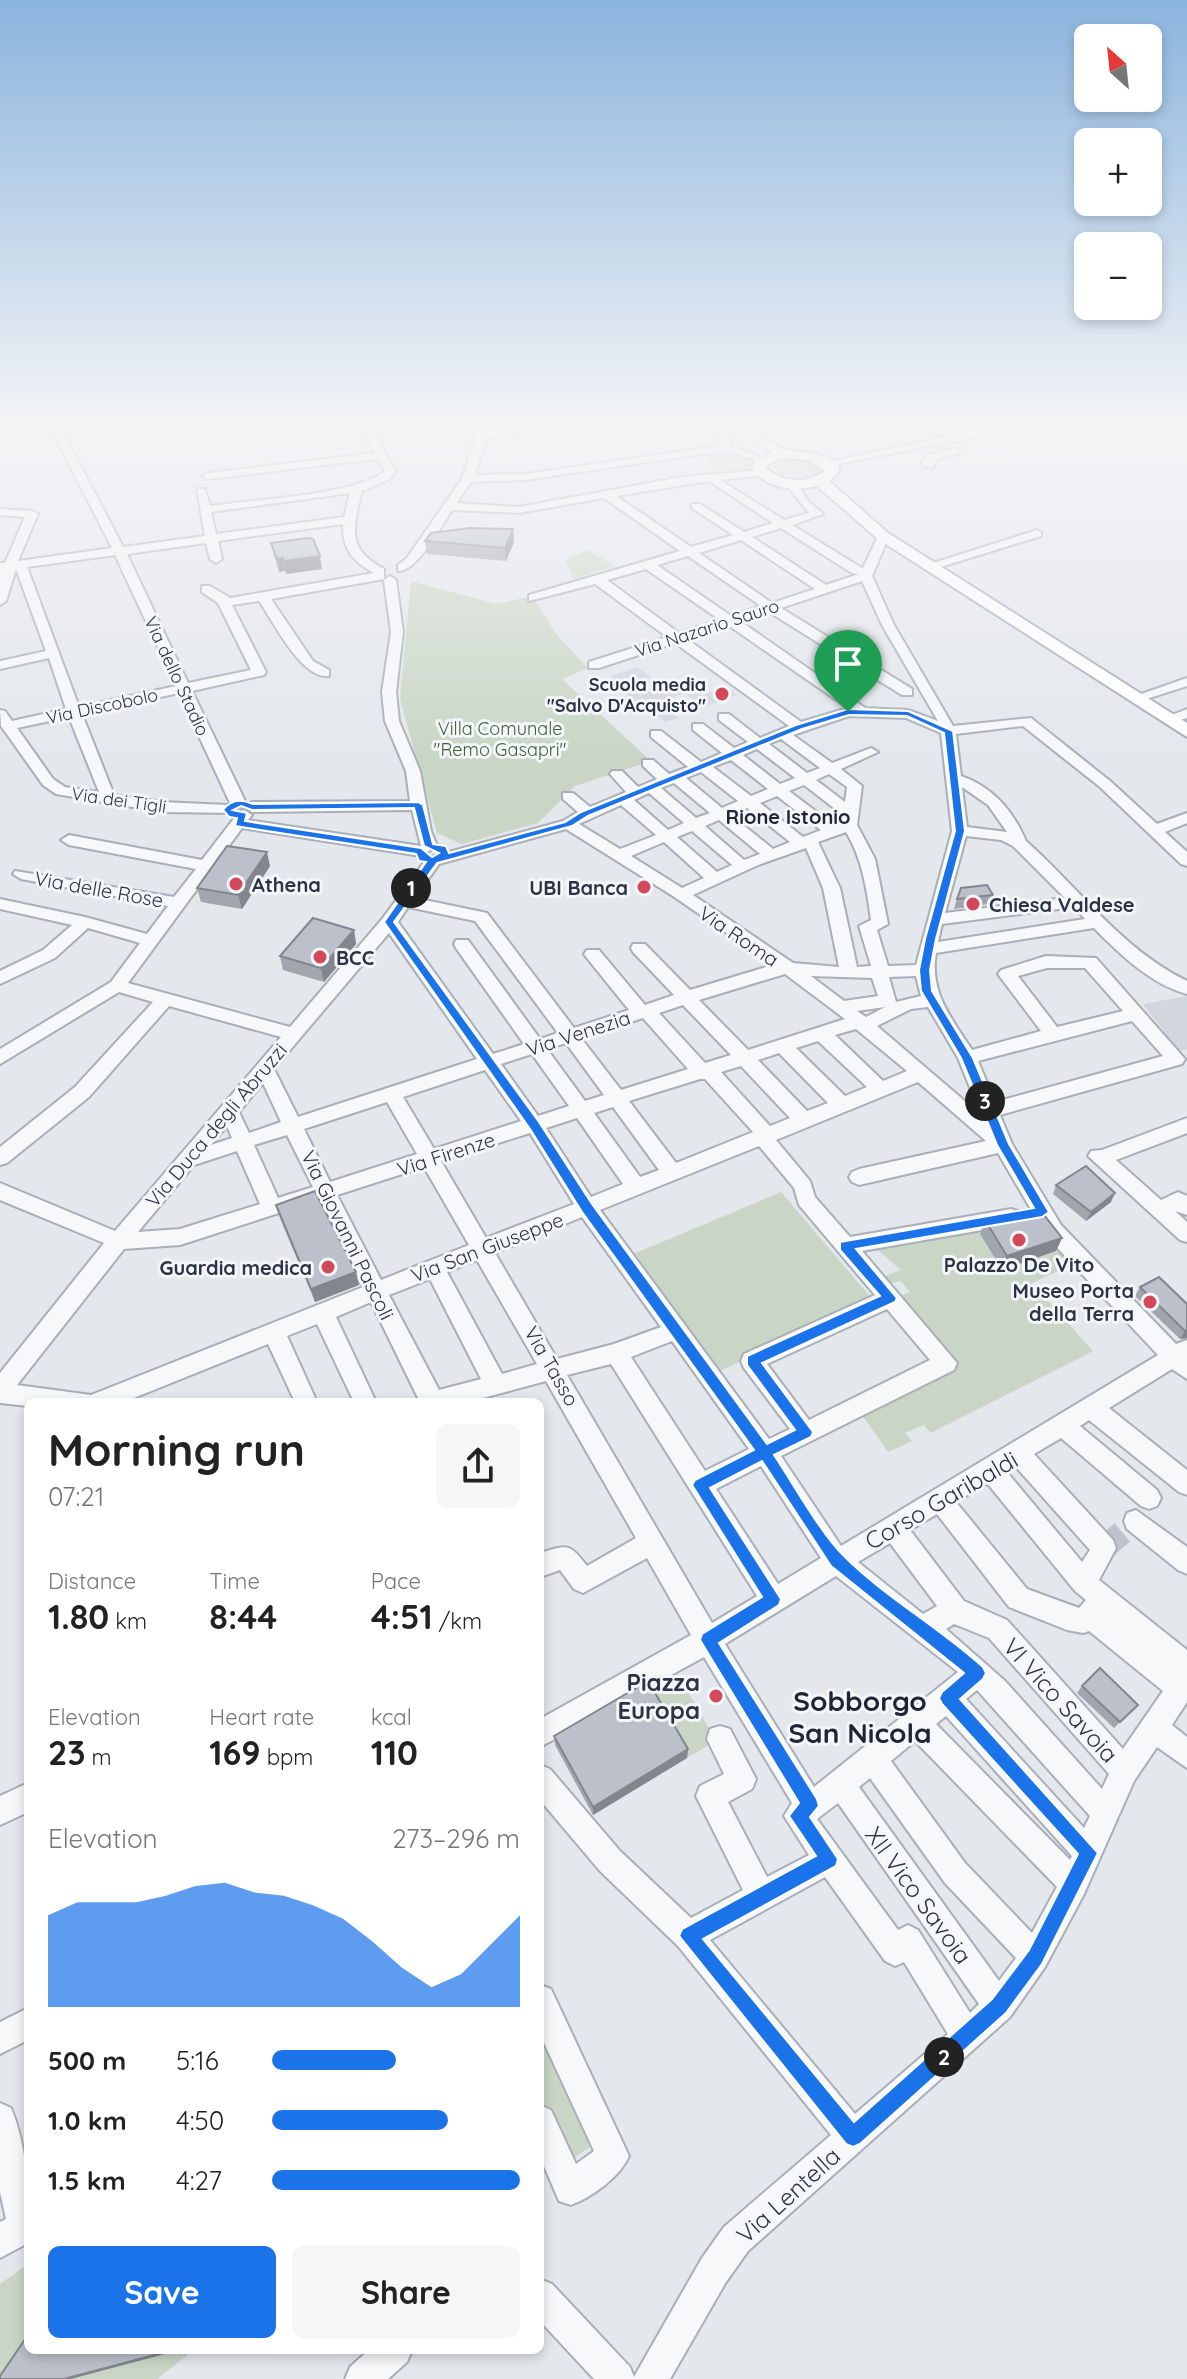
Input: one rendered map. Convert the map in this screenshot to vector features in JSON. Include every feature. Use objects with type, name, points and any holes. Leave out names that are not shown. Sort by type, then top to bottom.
[{"type":"main road","points":[[878,532],[1187,731]]},
{"type":"street","points":[[0,601],[25,532]]},
{"type":"street","name":"Via dello Stadio","points":[[110,532],[240,812]]},
{"type":"street","points":[[209,532],[216,559]]},
{"type":"street","points":[[10,567],[261,532]]},
{"type":"street","points":[[350,532],[349,547],[360,560],[383,576],[397,632],[389,692],[392,721],[413,771],[431,854]]},
{"type":"street","points":[[206,589],[224,602],[405,575],[402,568],[411,561],[430,532]]},
{"type":"street","points":[[240,812],[431,854],[568,824],[799,727],[907,692],[770,607],[661,532]]},
{"type":"street","points":[[737,532],[824,589]]},
{"type":"street","points":[[533,598],[752,532]]},
{"type":"street","points":[[793,532],[866,574],[888,625],[943,717],[948,731],[960,831],[928,949],[924,970],[927,991],[967,1058],[1003,1145],[1054,1231],[1182,1359]]},
{"type":"street","points":[[930,566],[1037,534]]},
{"type":"street","points":[[866,574],[883,536]]},
{"type":"street","points":[[647,564],[853,710],[908,714],[948,731],[1026,721],[1105,784],[1187,861]]},
{"type":"street","points":[[10,567],[55,653],[108,799]]},
{"type":"street","name":"Via Nazario Sauro","points":[[594,665],[866,574]]},
{"type":"street","points":[[597,579],[799,727]]},
{"type":"street","points":[[262,595],[308,664],[324,673]]},
{"type":"street","name":"Via Discobolo","points":[[4,720],[74,712],[259,672],[224,602]]},
{"type":"street","points":[[0,665],[55,653]]},
{"type":"street","points":[[1137,698],[1187,682]]},
{"type":"street","points":[[1169,719],[1187,713]]},
{"type":"street","points":[[724,717],[805,780],[850,820],[874,886],[880,924],[867,926],[892,1005]]},
{"type":"street","name":"Via dei Tigli","points":[[4,720],[54,788],[162,807],[240,812]]},
{"type":"street","points":[[698,727],[833,832]]},
{"type":"street","points":[[656,734],[806,842],[823,860],[837,906],[849,973]]},
{"type":"street","points":[[680,895],[742,866],[833,832],[850,820],[855,786],[783,734]]},
{"type":"street","points":[[620,855],[871,752]]},
{"type":"street","points":[[648,763],[721,813],[771,855]]},
{"type":"street","points":[[617,774],[629,796],[666,836],[715,879]]},
{"type":"street","points":[[952,778],[983,791],[1012,824],[1019,843]]},
{"type":"street","points":[[651,787],[742,866]]},
{"type":"street","points":[[568,796],[588,813]]},
{"type":"street","points":[[240,812],[418,805]]},
{"type":"street","name":"Via delle Rose","points":[[0,1058],[117,986],[208,866],[240,812]]},
{"type":"street","points":[[1155,830],[1187,818]]},
{"type":"street","name":"Via Roma","points":[[568,824],[680,895],[841,1007],[1003,1145]]},
{"type":"street","points":[[960,831],[1004,836],[1019,843],[1135,959],[1168,981],[1187,988]]},
{"type":"street","points":[[69,840],[208,866]]},
{"type":"street","name":"Via Duca degli Abruzzi","points":[[0,1391],[264,1067],[389,922],[431,854]]},
{"type":"street","name":"Via delle Rose","points":[[21,874],[178,903]]},
{"type":"street","points":[[403,901],[481,917],[672,1172]]},
{"type":"street","points":[[936,920],[1078,901]]},
{"type":"street","points":[[0,904],[85,922],[151,941]]},
{"type":"street","points":[[0,978],[49,954],[85,922]]},
{"type":"street","points":[[389,922],[535,1126],[587,1208],[677,1330],[837,1561],[922,1629],[947,1645],[996,1690],[1105,1813]]},
{"type":"street","points":[[928,949],[1099,922]]},
{"type":"street","points":[[462,944],[638,1189]]},
{"type":"street","points":[[639,948],[805,1121]]},
{"type":"street","points":[[593,954],[644,1012],[706,1072],[766,1137],[803,1186],[806,1200],[946,1363],[700,1485]]},
{"type":"street","points":[[1053,1034],[1007,974],[1046,962],[1135,959]]},
{"type":"street","points":[[989,1111],[1176,1059],[1090,962]]},
{"type":"street","points":[[787,968],[849,973],[924,970]]},
{"type":"street","name":"Via Venezia","points":[[187,1160],[568,1035],[787,968]]},
{"type":"street","points":[[117,986],[292,1034]]},
{"type":"street","points":[[0,1158],[82,1092],[166,999]]},
{"type":"street","points":[[841,1007],[932,1000]]},
{"type":"street","name":"Via Firenze","points":[[120,1241],[180,1237],[273,1209],[862,1023],[892,1005]]},
{"type":"street","points":[[967,1058],[1134,1014]]},
{"type":"street","points":[[822,1034],[881,1090]]},
{"type":"street","points":[[783,1046],[843,1106]]},
{"type":"street","name":"Via Giovanni Pascoli","points":[[264,1067],[430,1398]]},
{"type":"street","name":"Via San Giuseppe","points":[[109,1398],[322,1311],[638,1189],[672,1172],[919,1074]]},
{"type":"street","name":"Via Tasso","points":[[392,1094],[708,1640],[810,1806]]},
{"type":"street","points":[[229,1110],[273,1209]]},
{"type":"street","points":[[1187,1125],[1100,1157],[1187,1234]]},
{"type":"street","points":[[859,1177],[1003,1145]]},
{"type":"street","points":[[0,1191],[36,1209],[120,1241]]},
{"type":"street","points":[[1160,1210],[1178,1200],[1187,1207]]},
{"type":"street","points":[[845,1246],[1042,1212]]},
{"type":"street","points":[[435,1268],[496,1385]]},
{"type":"street","points":[[805,1432],[752,1361],[890,1298]]},
{"type":"street","points":[[322,1311],[363,1398]]},
{"type":"street","points":[[447,1398],[616,1353],[677,1330]]},
{"type":"street","points":[[274,1332],[304,1398]]},
{"type":"street","points":[[616,1353],[773,1599]]},
{"type":"street","name":"Corso Garibaldi","points":[[544,1732],[708,1640],[1091,1408],[1182,1359]]},
{"type":"street","points":[[0,1391],[53,1398]]},
{"type":"street","points":[[1091,1408],[1187,1484]]},
{"type":"street","points":[[1063,1426],[1149,1498]]},
{"type":"street","points":[[941,1501],[1018,1598],[1067,1618],[1083,1621],[1093,1599],[1104,1548],[1019,1454]]},
{"type":"street","points":[[991,1471],[1093,1599],[1185,1678]]},
{"type":"street","points":[[1136,1521],[1187,1562]]},
{"type":"street","points":[[893,1527],[955,1610],[922,1629]]},
{"type":"street","points":[[544,1564],[565,1557],[583,1581],[652,1542]]},
{"type":"street","name":"VI Vico Savoia","points":[[955,1610],[964,1619],[989,1623],[998,1629],[1124,1771]]},
{"type":"street","points":[[967,2037],[908,1940],[895,1951],[798,1816],[977,1673]]},
{"type":"street","name":"Via Lentella","points":[[651,2379],[714,2270],[736,2239],[999,2006],[1035,1957],[1074,1884],[1124,1771],[1185,1678]]},
{"type":"street","points":[[948,1698],[1088,1853]]},
{"type":"street","points":[[917,1724],[1074,1884]]},
{"type":"street","points":[[1153,1727],[1187,1754]]},
{"type":"street","points":[[720,1739],[742,1779],[710,1796],[762,1897]]},
{"type":"street","points":[[873,1759],[955,1873],[1035,1957]]},
{"type":"street","name":"XII Vico Savoia","points":[[840,1783],[999,2006]]},
{"type":"street","points":[[544,1784],[610,1861],[688,1936],[853,2137]]},
{"type":"street","points":[[0,1811],[24,1799]]},
{"type":"street","points":[[688,1936],[829,1859]]},
{"type":"street","points":[[544,2009],[613,2156],[571,2189],[544,2130]]},
{"type":"street","points":[[0,2039],[24,2025]]},
{"type":"street","points":[[0,2119],[17,2230]]},
{"type":"street","points":[[544,2301],[609,2375]]},
{"type":"shaded area","name":"Scuola media \"Salvo D'Acquisto\"","points":[[637,667],[651,677],[637,682],[654,695],[685,684],[702,696],[726,687],[737,695],[704,707],[685,693],[659,702],[678,718],[666,722],[626,695],[630,692],[610,676]]},
{"type":"shaded area","points":[[1187,996],[1187,1049],[1179,1051],[1143,1004]]},
{"type":"green space","points":[[587,550],[615,566],[574,579],[566,560]]},
{"type":"green space","name":"Villa Comunale \"Remo Gasapri\"","points":[[411,581],[496,604],[532,596],[557,635],[588,668],[562,679],[651,761],[575,786],[538,823],[462,844],[437,833],[400,699]]},
{"type":"green space","points":[[781,1192],[873,1300],[716,1373],[631,1255]]},
{"type":"green space","points":[[978,1231],[1002,1270],[1061,1250],[1073,1264],[1032,1283],[1093,1351],[931,1433],[924,1425],[905,1433],[912,1441],[888,1452],[862,1415],[957,1369],[897,1297],[910,1292],[901,1281],[886,1284],[880,1278],[901,1270],[872,1245]]},
{"type":"green space","points":[[678,1674],[716,1741],[687,1758],[647,1691]]},
{"type":"green space","points":[[544,2045],[590,2147],[568,2162],[544,2108]]},
{"type":"green space","points":[[24,2267],[24,2354],[0,2379],[0,2284]]},
{"type":"green space","points":[[165,2354],[189,2354],[157,2379],[71,2379]]},
{"type":"building","points":[[512,532],[505,548],[425,541],[431,533]]},
{"type":"building","points":[[313,539],[320,556],[284,561],[283,558],[277,559],[271,543]]},
{"type":"building","points":[[227,846],[267,852],[238,895],[197,888]]},
{"type":"building","points":[[987,885],[993,895],[957,899],[961,888]]},
{"type":"building","points":[[313,918],[354,930],[321,968],[280,956]]},
{"type":"building","points":[[1086,1166],[1115,1193],[1091,1212],[1056,1185]]},
{"type":"building","name":"Guardia medica","points":[[315,1191],[356,1272],[311,1289],[276,1205]]},
{"type":"building","points":[[1041,1211],[1062,1238],[1007,1256],[985,1220]]},
{"type":"building","points":[[1159,1277],[1187,1304],[1187,1330],[1140,1287]]},
{"type":"building","points":[[1100,1668],[1138,1705],[1120,1722],[1082,1686]]},
{"type":"building","points":[[648,1681],[688,1749],[593,1807],[554,1736]]},
{"type":"building","points":[[24,2341],[24,2354],[158,2354],[64,2379],[0,2379]]},
{"type":"tunnel","points":[[1104,1548],[1136,1521]]},
{"type":"place","name":"Scuola media \"Salvo D'Acquisto\"","points":[[722,694]]},
{"type":"place","name":"Athena","points":[[236,884]]},
{"type":"place","name":"UBI Banca","points":[[644,887]]},
{"type":"place","name":"Chiesa Valdese","points":[[973,904]]},
{"type":"place","name":"BCC","points":[[320,957]]},
{"type":"place","name":"Palazzo De Vito","points":[[1019,1240]]},
{"type":"place","name":"Guardia medica","points":[[328,1267]]},
{"type":"place","name":"Museo Porta della Terra","points":[[1150,1302]]},
{"type":"place","name":"Piazza Europa","points":[[716,1696]]},
{"type":"district","name":"Rione Istonio","points":[[788,816]]},
{"type":"district","name":"Sobborgo San Nicola","points":[[860,1716]]},
{"type":"route","points":[[848,712],[799,727],[698,767],[568,824],[504,840],[464,853],[440,859],[433,861],[423,858],[421,851],[238,823],[244,815],[233,815],[228,810],[234,804],[242,803],[252,807],[418,805],[429,846],[442,848],[445,855],[433,861],[418,878],[389,922],[535,1126],[587,1208],[755,1438],[764,1453],[837,1561],[922,1629],[947,1645],[977,1673],[948,1698],[1088,1853],[1056,1922],[999,2006],[853,2137],[688,1936],[829,1859],[798,1816],[810,1806],[708,1640],[773,1599],[700,1485],[764,1453],[805,1432],[752,1361],[890,1298],[845,1246],[1042,1212],[1003,1145],[967,1058],[927,991],[924,970],[930,939],[960,831],[948,731],[908,714],[848,712]]}]
